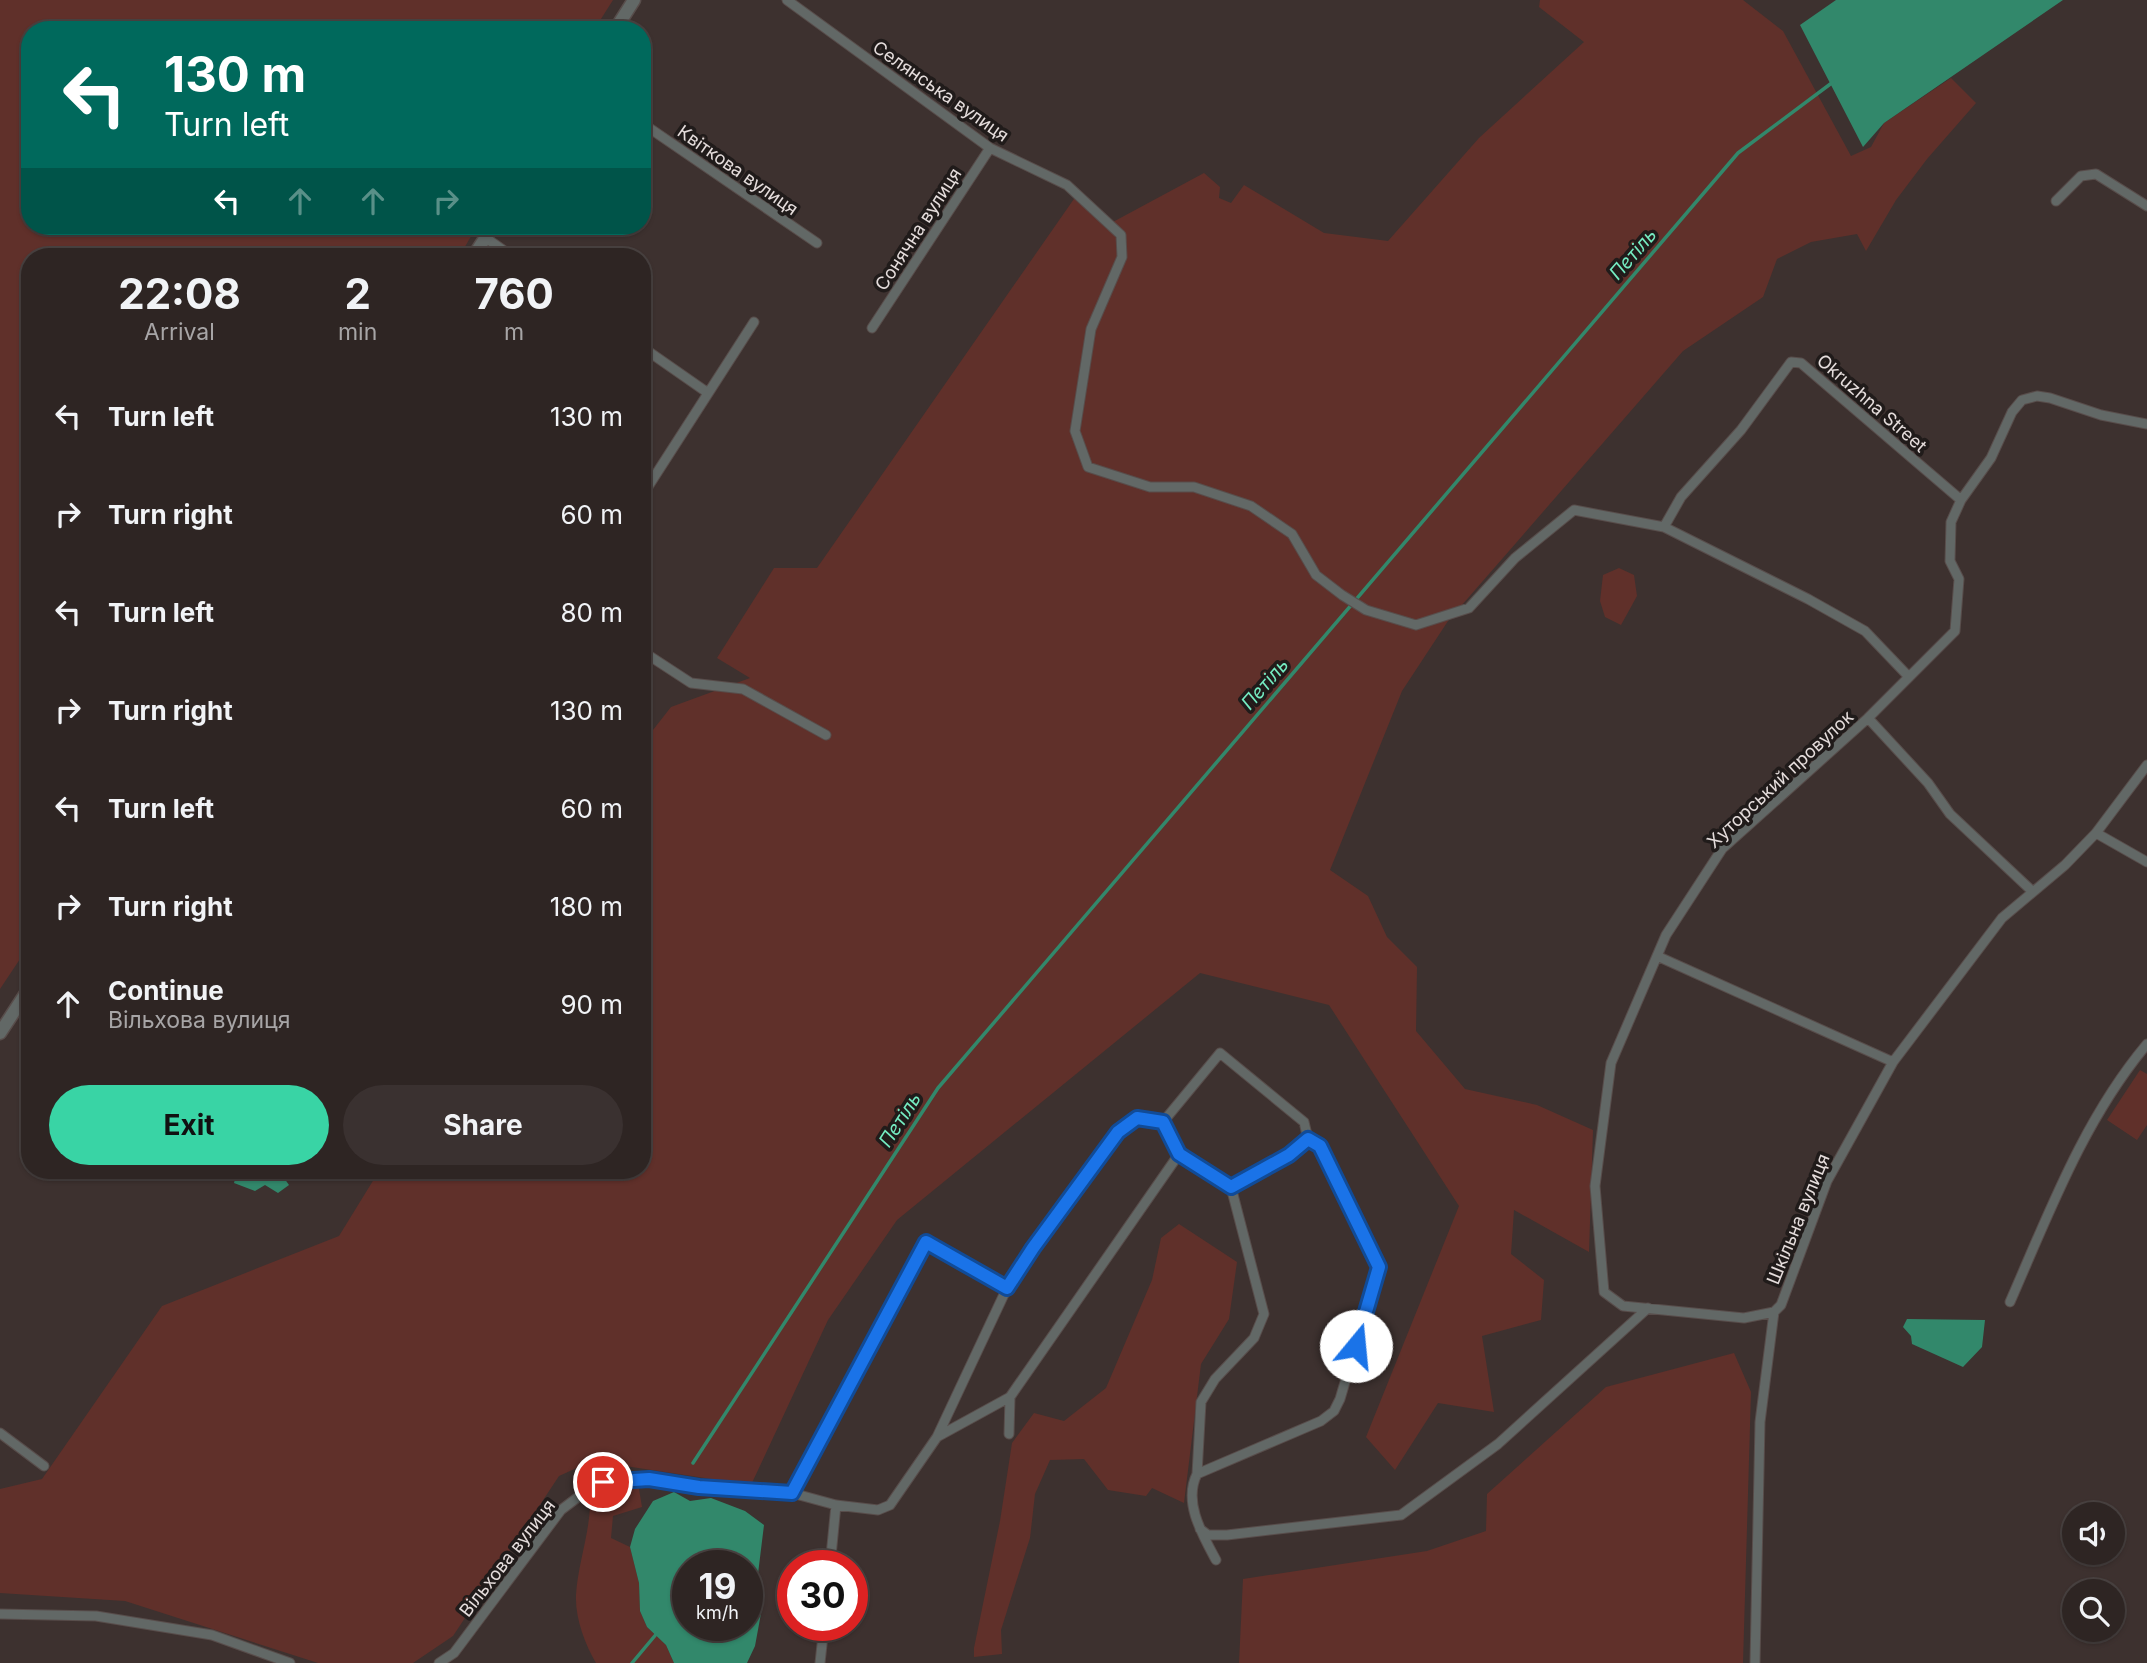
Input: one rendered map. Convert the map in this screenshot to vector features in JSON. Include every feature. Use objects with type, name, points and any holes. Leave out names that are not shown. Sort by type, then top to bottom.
[{"type":"street","points":[[621,21],[634,0]]},
{"type":"street","name":"Селянська вулиця","points":[[787,0],[990,148],[1068,185],[1121,236],[1122,257],[1091,329],[1075,431],[1088,467],[1150,488],[1194,487],[1251,506],[1292,534],[1316,575],[1342,595],[1366,610],[1416,625],[1469,608],[1516,558],[1574,509],[1664,527]]},
{"type":"street","name":"Квіткова вулиця","points":[[651,128],[817,243]]},
{"type":"street","name":"Сонячна вулиця","points":[[872,328],[990,148]]},
{"type":"street","points":[[2056,201],[2081,176],[2096,174],[2147,206]]},
{"type":"street","points":[[479,248],[488,235]]},
{"type":"street","points":[[486,238],[500,248]]},
{"type":"street","points":[[651,482],[754,321]]},
{"type":"street","points":[[651,353],[708,393]]},
{"type":"street","name":"Okruzhna Street","points":[[1664,527],[1681,497],[1741,430],[1791,362],[1801,363],[1961,500]]},
{"type":"street","points":[[2032,891],[1950,814],[1928,783],[1868,718],[1955,631],[1959,579],[1950,561],[1951,522],[1961,500],[1991,458],[2012,412],[2022,400],[2037,396],[2050,398],[2101,415],[2147,424]]},
{"type":"street","points":[[1664,527],[1808,599],[1865,631],[1909,677]]},
{"type":"street","points":[[651,657],[691,682],[743,689],[826,735]]},
{"type":"street","name":"Хуторський провулок","points":[[1774,1312],[1744,1318],[1623,1306],[1604,1292],[1595,1186],[1611,1063],[1667,935],[1722,849],[1868,718]]},
{"type":"street","name":"Шкільна вулиця","points":[[1755,1663],[1760,1422],[1774,1312],[1781,1305],[1827,1181],[1893,1062],[2002,918],[2065,865],[2096,833],[2147,765]]},
{"type":"street","points":[[2096,833],[2147,862]]},
{"type":"street","points":[[1657,956],[1893,1062]]},
{"type":"street","points":[[0,1033],[21,1001]]},
{"type":"street","points":[[2010,1302],[2084,1136],[2147,1044]]},
{"type":"street","points":[[1163,1122],[1220,1053],[1304,1122],[1308,1139],[1320,1146],[1379,1267],[1340,1399],[1334,1411],[1321,1421],[1197,1474]]},
{"type":"street","points":[[937,1437],[1007,1288],[1033,1248],[1118,1132],[1137,1118],[1163,1122]]},
{"type":"street","points":[[1163,1122],[1179,1154],[1231,1187],[1264,1314],[1254,1338],[1215,1378],[1201,1402],[1197,1474],[1191,1485],[1198,1527],[1216,1560]]},
{"type":"street","points":[[1231,1187],[1289,1155],[1308,1139]]},
{"type":"street","points":[[937,1437],[1010,1397],[1179,1154]]},
{"type":"street","points":[[792,1493],[926,1242],[1007,1288]]},
{"type":"street","points":[[1198,1527],[1208,1535],[1227,1535],[1401,1515],[1498,1444],[1648,1308]]},
{"type":"street","points":[[1009,1434],[1010,1397]]},
{"type":"street","points":[[0,1433],[44,1466]]},
{"type":"street","name":"Вільхова вулиця","points":[[439,1663],[454,1653],[561,1510],[594,1485],[649,1479],[699,1487],[792,1493],[836,1505],[878,1510],[890,1505],[937,1437]]},
{"type":"street","points":[[832,1550],[836,1505]]},
{"type":"street","points":[[0,1614],[96,1616],[212,1635],[290,1663]]},
{"type":"street","points":[[820,1663],[822,1641]]},
{"type":"shaded area","points":[[0,0],[613,0],[600,21],[21,21],[21,235],[472,235],[464,248],[21,248],[21,958],[0,989]]},
{"type":"shaded area","points":[[1540,0],[1743,0],[1783,31],[1851,156],[1871,147],[1884,123],[1951,78],[1976,103],[1927,159],[1896,200],[1866,251],[1857,234],[1811,242],[1777,259],[1763,297],[1683,351],[1448,621],[1402,691],[1330,870],[1368,896],[1387,937],[1417,967],[1416,1031],[1465,1089],[1537,1105],[1593,1130],[1589,1252],[1514,1210],[1511,1254],[1544,1280],[1541,1320],[1482,1336],[1494,1412],[1438,1403],[1395,1470],[1366,1437],[1459,1206],[1329,1005],[1200,973],[897,1220],[828,1320],[751,1485],[592,1461],[559,1476],[453,1636],[413,1663],[318,1663],[125,1601],[0,1593],[0,1489],[42,1479],[162,1306],[339,1236],[374,1179],[651,1179],[651,733],[671,707],[750,678],[717,658],[774,568],[817,568],[1076,196],[1111,223],[1204,173],[1220,187],[1219,198],[1231,203],[1244,185],[1324,233],[1388,241],[1479,138],[1584,42],[1539,7]]},
{"type":"shaded area","points":[[1836,0],[2063,0],[1884,123],[1863,147],[1800,25]]},
{"type":"shaded area","points":[[1619,568],[1634,575],[1637,596],[1621,625],[1605,617],[1600,601],[1603,575]]},
{"type":"shaded area","points":[[2140,1070],[2147,1074],[2147,1125],[2137,1140],[2107,1120]]},
{"type":"shaded area","points":[[235,1179],[285,1179],[289,1185],[278,1193],[265,1185],[255,1191],[234,1183]]},
{"type":"shaded area","points":[[1179,1224],[1237,1262],[1229,1319],[1201,1364],[1184,1503],[1152,1488],[1146,1496],[1108,1490],[1084,1459],[1050,1460],[1035,1494],[1030,1538],[1001,1630],[1002,1654],[974,1657],[1012,1443],[1034,1413],[1064,1421],[1106,1388],[1152,1280],[1161,1238]]},
{"type":"shaded area","points":[[1907,1319],[1985,1320],[1982,1347],[1963,1367],[1912,1344],[1911,1336],[1903,1327]]},
{"type":"shaded area","points":[[1734,1353],[1751,1392],[1743,1663],[1239,1663],[1243,1579],[1427,1551],[1486,1531],[1487,1494],[1606,1387]]},
{"type":"shaded area","points":[[638,1483],[642,1507],[613,1516],[611,1538],[630,1547],[639,1583],[640,1611],[647,1627],[666,1645],[674,1663],[596,1663],[588,1648],[576,1604],[590,1502]]},
{"type":"shaded area","points":[[674,1492],[690,1501],[711,1498],[745,1511],[764,1525],[761,1550],[672,1550],[672,1641],[756,1641],[747,1663],[674,1663],[666,1645],[647,1627],[640,1611],[639,1583],[630,1547],[635,1529],[653,1501]]},
{"type":"waterway","name":"Петіль","points":[[693,1463],[938,1088],[1738,153],[1833,82]]},
{"type":"waterway","name":"Петіль","points":[[632,1663],[658,1632]]},
{"type":"route","points":[[603,1482],[649,1479],[699,1487],[792,1493],[926,1242],[1007,1288],[1118,1132],[1137,1118],[1163,1122],[1179,1154],[1231,1187],[1289,1155],[1308,1139],[1320,1146],[1379,1267],[1356,1346]]}]
